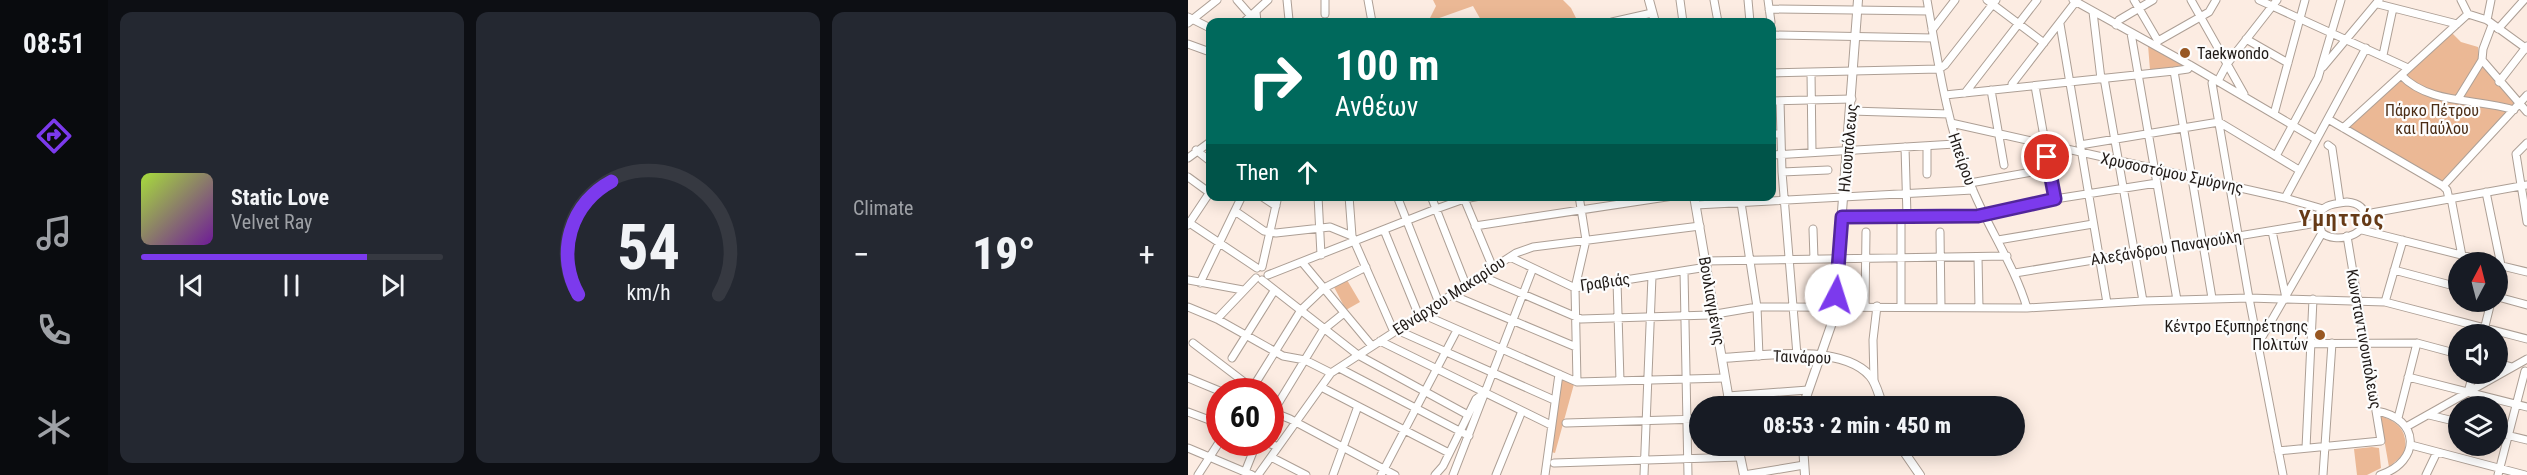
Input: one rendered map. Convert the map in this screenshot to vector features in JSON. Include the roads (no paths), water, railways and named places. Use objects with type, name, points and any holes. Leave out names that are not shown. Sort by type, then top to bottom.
[{"type":"main road","points":[[1649,0],[1653,18]]},
{"type":"main road","name":"Ηλιουπόλεως","points":[[1806,396],[1830,332],[1835,306],[1858,0]]},
{"type":"main road","name":"Βουλιαγμένης","points":[[1695,201],[1728,396]]},
{"type":"main road","points":[[1830,332],[1829,344],[1840,358]]},
{"type":"main road","name":"Ταινάρου","points":[[1722,358],[1797,355],[1840,358],[1860,367],[1874,381]]},
{"type":"main road","points":[[1874,381],[1879,396]]},
{"type":"main road","points":[[1907,456],[1920,475]]},
{"type":"main road","points":[[1740,457],[1744,475]]},
{"type":"street","points":[[1190,20],[1216,0]]},
{"type":"street","points":[[1237,0],[1255,18]]},
{"type":"street","points":[[1287,0],[1289,18]]},
{"type":"street","points":[[1324,0],[1325,14]]},
{"type":"street","points":[[1368,0],[1371,18]]},
{"type":"street","points":[[1680,0],[1682,18]]},
{"type":"street","points":[[1714,0],[1717,18]]},
{"type":"street","points":[[1748,0],[1750,18]]},
{"type":"street","points":[[1767,0],[1770,18]]},
{"type":"street","name":"Ηπείρου","points":[[1927,0],[1955,144],[1983,213],[2015,273],[2027,309]]},
{"type":"street","points":[[1776,35],[1857,37],[1933,34],[1955,0]]},
{"type":"street","points":[[1965,93],[2037,0]]},
{"type":"street","points":[[2134,0],[2157,43]]},
{"type":"street","points":[[2116,25],[2119,20],[2153,0]]},
{"type":"street","points":[[2191,0],[2246,97]]},
{"type":"street","points":[[2157,43],[2210,12],[2216,0]]},
{"type":"street","points":[[2259,0],[2275,3],[2408,68]]},
{"type":"street","points":[[2274,114],[2304,0]]},
{"type":"street","points":[[2276,156],[2321,69],[2341,0]]},
{"type":"street","points":[[2461,0],[2468,14],[2492,24],[2526,48],[2499,82]]},
{"type":"street","points":[[2458,99],[2482,60],[2483,49],[2492,24],[2491,0]]},
{"type":"street","points":[[2492,24],[2524,0]]},
{"type":"street","points":[[1248,18],[1265,1]]},
{"type":"street","points":[[1776,73],[1939,69],[1945,65],[1992,1],[2044,43]]},
{"type":"street","points":[[2012,88],[2012,84],[2060,24],[2075,1],[2131,33],[2157,43],[2316,139]]},
{"type":"street","points":[[2321,69],[2379,2],[2393,8],[2457,24]]},
{"type":"street","points":[[2275,3],[2212,83],[2249,298],[2283,475]]},
{"type":"street","points":[[2383,56],[2393,8]]},
{"type":"street","points":[[1769,9],[1929,11]]},
{"type":"street","points":[[2093,12],[2143,301]]},
{"type":"street","points":[[2343,128],[2468,14]]},
{"type":"street","points":[[1190,20],[1206,26]]},
{"type":"street","points":[[2060,24],[2107,303]]},
{"type":"street","points":[[2131,33],[2177,300]]},
{"type":"street","points":[[2246,39],[2288,63]]},
{"type":"street","points":[[1188,44],[1206,51]]},
{"type":"street","points":[[2285,198],[2366,48]]},
{"type":"street","points":[[2482,60],[2517,107]]},
{"type":"street","points":[[1945,95],[2174,71],[2188,69],[2190,65]]},
{"type":"street","points":[[2174,71],[2212,298]]},
{"type":"street","points":[[1811,72],[1812,152]]},
{"type":"street","points":[[2401,75],[2408,82],[2437,95],[2517,107],[2527,112]]},
{"type":"street","points":[[2035,86],[2055,199]]},
{"type":"street","points":[[1991,90],[2004,165]]},
{"type":"street","points":[[2442,186],[2527,95]]},
{"type":"street","points":[[1776,101],[1852,99]]},
{"type":"street","points":[[1780,101],[1782,172],[1795,307],[1797,355]]},
{"type":"street","points":[[1851,111],[1948,114]]},
{"type":"street","points":[[2328,119],[2447,190],[2461,252]]},
{"type":"street","points":[[2080,149],[2115,140],[2218,122],[2300,170]]},
{"type":"street","name":"Χρυσοστόμου Σμύρνης","points":[[1951,123],[2044,145],[2080,149],[2118,161],[2285,198],[2323,209]]},
{"type":"street","points":[[1776,134],[1781,134]]},
{"type":"street","points":[[2527,143],[2516,154],[2524,185],[2527,222]]},
{"type":"street","points":[[1188,158],[1206,144]]},
{"type":"street","points":[[1776,155],[1955,144]]},
{"type":"street","points":[[2328,145],[2332,148],[2340,203]]},
{"type":"street","points":[[1927,146],[1927,174]]},
{"type":"street","points":[[1901,307],[1906,194],[1905,147]]},
{"type":"street","points":[[1196,150],[1206,158]]},
{"type":"street","points":[[1776,200],[1906,194],[1971,186],[2049,169]]},
{"type":"street","points":[[1782,172],[1828,170]]},
{"type":"street","points":[[1188,177],[1206,189]]},
{"type":"street","points":[[1842,217],[1978,216],[1983,213],[2055,199],[2157,183]]},
{"type":"street","points":[[2366,214],[2524,185]]},
{"type":"street","points":[[2486,192],[2497,252]]},
{"type":"street","points":[[1206,198],[1188,224],[1260,268],[1267,269],[1262,278]]},
{"type":"street","points":[[1200,283],[1240,201]]},
{"type":"street","points":[[1268,201],[1276,206]]},
{"type":"street","points":[[1277,201],[1260,268],[1255,273],[1274,291],[1358,355],[1468,415]]},
{"type":"street","points":[[1318,201],[1321,255]]},
{"type":"street","points":[[1349,201],[1353,238],[1396,331],[1554,400]]},
{"type":"street","points":[[1399,201],[1439,303]]},
{"type":"street","points":[[1433,201],[1466,285]]},
{"type":"street","points":[[1217,319],[1243,290],[1262,278],[1321,255],[1353,238],[1384,230],[1456,201]]},
{"type":"street","points":[[1465,201],[1492,268]]},
{"type":"street","points":[[1577,382],[1575,288],[1586,240],[1580,201]]},
{"type":"street","points":[[1475,226],[1640,201]]},
{"type":"street","points":[[1741,201],[1758,307],[1759,356]]},
{"type":"street","points":[[2340,203],[2359,205],[2366,214],[2365,225],[2358,234],[2331,237],[2322,233],[2317,223],[2323,209],[2340,203]]},
{"type":"street","points":[[1235,211],[1264,231],[1330,226],[1353,238]]},
{"type":"street","name":"Αλεξάνδρου Παναγούλη","points":[[2015,273],[2317,223]]},
{"type":"street","points":[[1998,240],[2093,224]]},
{"type":"street","name":"Εθνάρχου Μακαρίου","points":[[1284,439],[1331,373],[1510,257],[1533,247],[1700,226]]},
{"type":"street","points":[[1813,229],[1814,259]]},
{"type":"street","points":[[1384,230],[1420,315],[1577,382],[1725,378]]},
{"type":"street","points":[[2362,230],[2450,252]]},
{"type":"street","points":[[2272,231],[2286,298]]},
{"type":"street","points":[[1865,306],[1866,232]]},
{"type":"street","points":[[1940,232],[1941,307]]},
{"type":"street","points":[[2258,344],[2322,233]]},
{"type":"street","name":"Κωνσταντινουπόλεως","points":[[2325,446],[2381,441],[2347,236]]},
{"type":"street","points":[[2385,302],[2403,240]]},
{"type":"street","name":"Γραβιάς","points":[[1510,257],[1575,288],[1684,271],[1706,264],[1750,260],[2007,256]]},
{"type":"street","points":[[1978,257],[1979,308]]},
{"type":"street","points":[[1302,262],[1372,346]]},
{"type":"street","points":[[1259,378],[1301,310],[1324,288],[1366,267]]},
{"type":"street","points":[[2508,267],[2527,272]]},
{"type":"street","points":[[1453,475],[1533,268]]},
{"type":"street","points":[[2394,270],[2448,284]]},
{"type":"street","points":[[1684,271],[1688,475]]},
{"type":"street","points":[[1481,276],[1576,318],[1685,315],[1758,307],[1877,306],[2027,309],[2212,298],[2286,298],[2385,302],[2460,324]]},
{"type":"street","points":[[1644,475],[1652,276]]},
{"type":"street","points":[[1188,280],[1243,290]]},
{"type":"street","points":[[1617,281],[1620,381]]},
{"type":"street","points":[[1232,358],[1274,291]]},
{"type":"street","points":[[1452,294],[1576,347]]},
{"type":"street","points":[[2306,448],[2313,299]]},
{"type":"street","points":[[2508,300],[2527,305]]},
{"type":"street","points":[[1874,381],[1873,347],[1877,306]]},
{"type":"street","points":[[1188,307],[1217,319],[1285,357],[1305,360],[1331,373]]},
{"type":"street","points":[[1284,392],[1325,328],[1344,313]]},
{"type":"street","points":[[1383,472],[1457,330]]},
{"type":"street","points":[[2508,335],[2527,339]]},
{"type":"street","points":[[1380,341],[1551,425]]},
{"type":"street","points":[[2258,344],[2365,342],[2416,344],[2448,352]]},
{"type":"street","points":[[1194,343],[1236,378]]},
{"type":"street","points":[[2323,475],[2332,343]]},
{"type":"street","points":[[2398,418],[2416,344]]},
{"type":"street","points":[[2406,427],[2527,359]]},
{"type":"street","points":[[2508,366],[2526,371],[2508,436],[2527,441]]},
{"type":"street","points":[[1339,368],[1469,436]]},
{"type":"street","points":[[1545,475],[1559,374]]},
{"type":"street","points":[[2408,377],[2527,407]]},
{"type":"street","points":[[1188,378],[1206,385]]},
{"type":"street","points":[[2468,392],[2470,384]]},
{"type":"street","points":[[1321,387],[1449,453]]},
{"type":"street","points":[[1728,396],[1808,390]]},
{"type":"street","points":[[1435,475],[1449,453],[1476,399],[1484,393]]},
{"type":"street","points":[[1333,475],[1358,406]]},
{"type":"street","points":[[1496,475],[1522,411]]},
{"type":"street","points":[[2376,411],[2398,418],[2406,427],[2411,445],[2404,461],[2389,472],[2380,475]]},
{"type":"street","points":[[1188,412],[1206,419]]},
{"type":"street","points":[[2429,415],[2448,420]]},
{"type":"street","points":[[1284,416],[1343,447],[1383,472],[1395,475]]},
{"type":"street","points":[[1566,423],[1687,419]]},
{"type":"street","points":[[2411,445],[2498,472],[2525,475]]},
{"type":"street","points":[[2278,451],[2325,446]]},
{"type":"street","points":[[1188,448],[1248,474],[1253,456]]},
{"type":"street","points":[[2426,475],[2437,452]]},
{"type":"street","points":[[2498,472],[2502,456]]},
{"type":"street","points":[[1198,475],[1209,457]]},
{"type":"street","points":[[1271,457],[1302,474]]},
{"type":"street","name":"Εθνάρχου Μακαρίου","points":[[1258,475],[1271,457]]},
{"type":"street","points":[[1554,463],[1740,457]]},
{"type":"street","points":[[1744,475],[1805,470]]},
{"type":"street","points":[[2389,472],[2399,475]]},
{"type":"place","name":"Taekwondo","points":[[2185,53]]},
{"type":"place","name":"Κέντρο Εξυπηρέτησης Πολιτών","points":[[2320,335]]},
{"type":"district","name":"Υμηττός","points":[[2342,218]]},
{"type":"park label","name":"Πάρκο Πέτρου και Παύλου","points":[[2432,119]]}]
